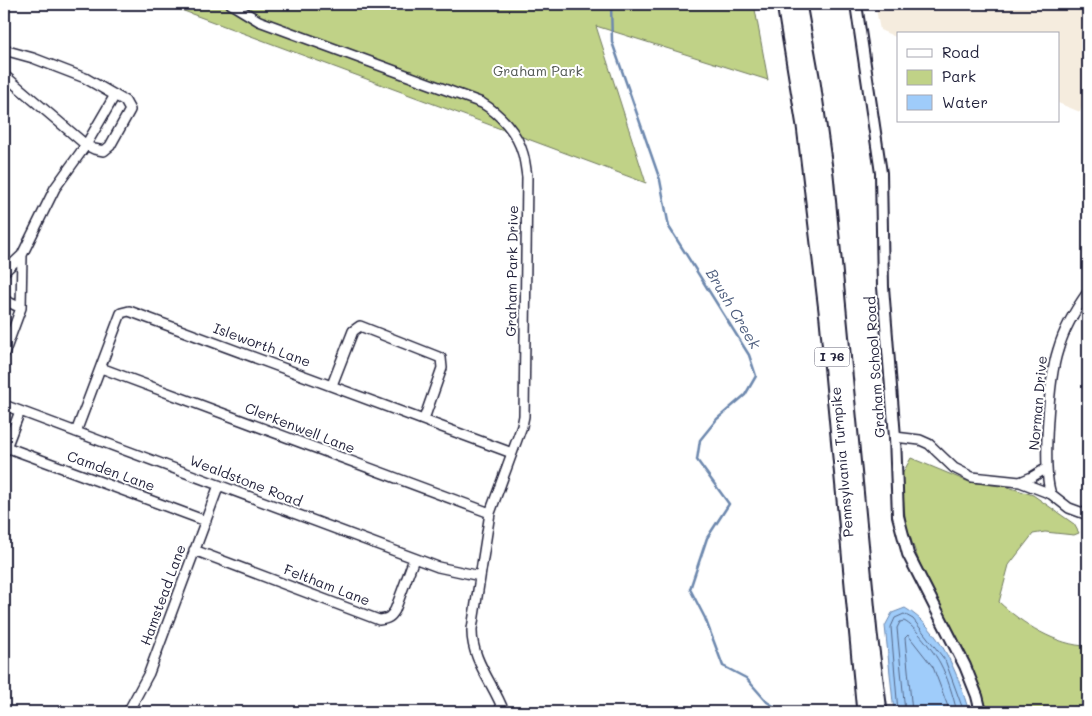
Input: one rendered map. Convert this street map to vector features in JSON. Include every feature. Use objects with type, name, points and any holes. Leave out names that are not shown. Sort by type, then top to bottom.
[{"type":"highway","name":"Pennsylvania Turnpike","points":[[784,4],[805,126],[828,319],[865,712]]},
{"type":"highway","name":"Pennsylvania Turnpike","points":[[798,4],[812,82],[825,175],[869,634],[879,712]]},
{"type":"street","name":"Graham Park Drive","points":[[231,4],[259,21],[482,102],[495,110],[512,130],[523,153],[527,177],[524,416],[490,513],[472,637],[479,664],[504,712]]},
{"type":"street","name":"Graham School Road","points":[[856,4],[881,172],[883,287],[895,437],[898,516],[908,554],[965,666],[981,712]]},
{"type":"street","points":[[4,50],[32,58],[85,78],[125,101],[130,110],[110,146],[104,152],[86,145],[4,75]]},
{"type":"street","points":[[4,272],[22,255],[55,188],[86,145],[115,95]]},
{"type":"street","points":[[4,354],[21,308],[22,255]]},
{"type":"street","name":"Norman Drive","points":[[1051,494],[1047,468],[1052,380],[1057,351],[1072,317],[1088,292]]},
{"type":"street","points":[[4,300],[21,308]]},
{"type":"street","name":"Isleworth Lane","points":[[76,432],[121,313],[129,311],[512,453]]},
{"type":"street","points":[[332,386],[352,331],[360,326],[441,358],[442,368],[424,419]]},
{"type":"street","name":"Clerkenwell Lane","points":[[101,368],[490,513]]},
{"type":"street","name":"Wealdstone Road","points":[[4,405],[414,558],[454,572],[480,576]]},
{"type":"street","points":[[5,450],[20,411]]},
{"type":"street","points":[[895,437],[920,440],[928,444],[954,468],[972,477],[1020,482],[1051,494],[1069,508],[1088,515]]},
{"type":"street","name":"Camden Lane","points":[[5,450],[206,521]]},
{"type":"street","points":[[1020,482],[1047,468]]},
{"type":"street","name":"Hamstead Lane","points":[[128,712],[148,673],[219,485]]},
{"type":"street","name":"Feltham Lane","points":[[194,550],[380,620],[386,620],[396,610],[414,558]]},
{"type":"shaded area","points":[[875,4],[1088,4],[1088,95],[1080,112],[1060,104],[1060,32],[897,32],[897,38],[880,30]]},
{"type":"green space","name":"Graham Park","points":[[165,4],[754,4],[768,80],[596,26],[646,183]]},
{"type":"green space","points":[[911,458],[969,482],[1008,487],[1033,495],[1074,524],[1079,533],[1074,535],[1045,532],[1033,534],[1009,565],[999,602],[1018,618],[1052,638],[1076,645],[1088,646],[1088,712],[1074,706],[1072,712],[987,712],[981,689],[920,564],[906,526],[901,476]]},
{"type":"water","points":[[905,608],[918,617],[938,640],[953,668],[969,712],[894,712],[885,626],[892,613]]},
{"type":"waterway","name":"Brush Creek","points":[[611,4],[612,42],[660,180],[669,227],[749,355],[756,376],[745,395],[717,419],[700,440],[697,460],[729,504],[707,538],[690,589],[705,618],[723,666],[746,678],[767,702],[783,712]]}]
